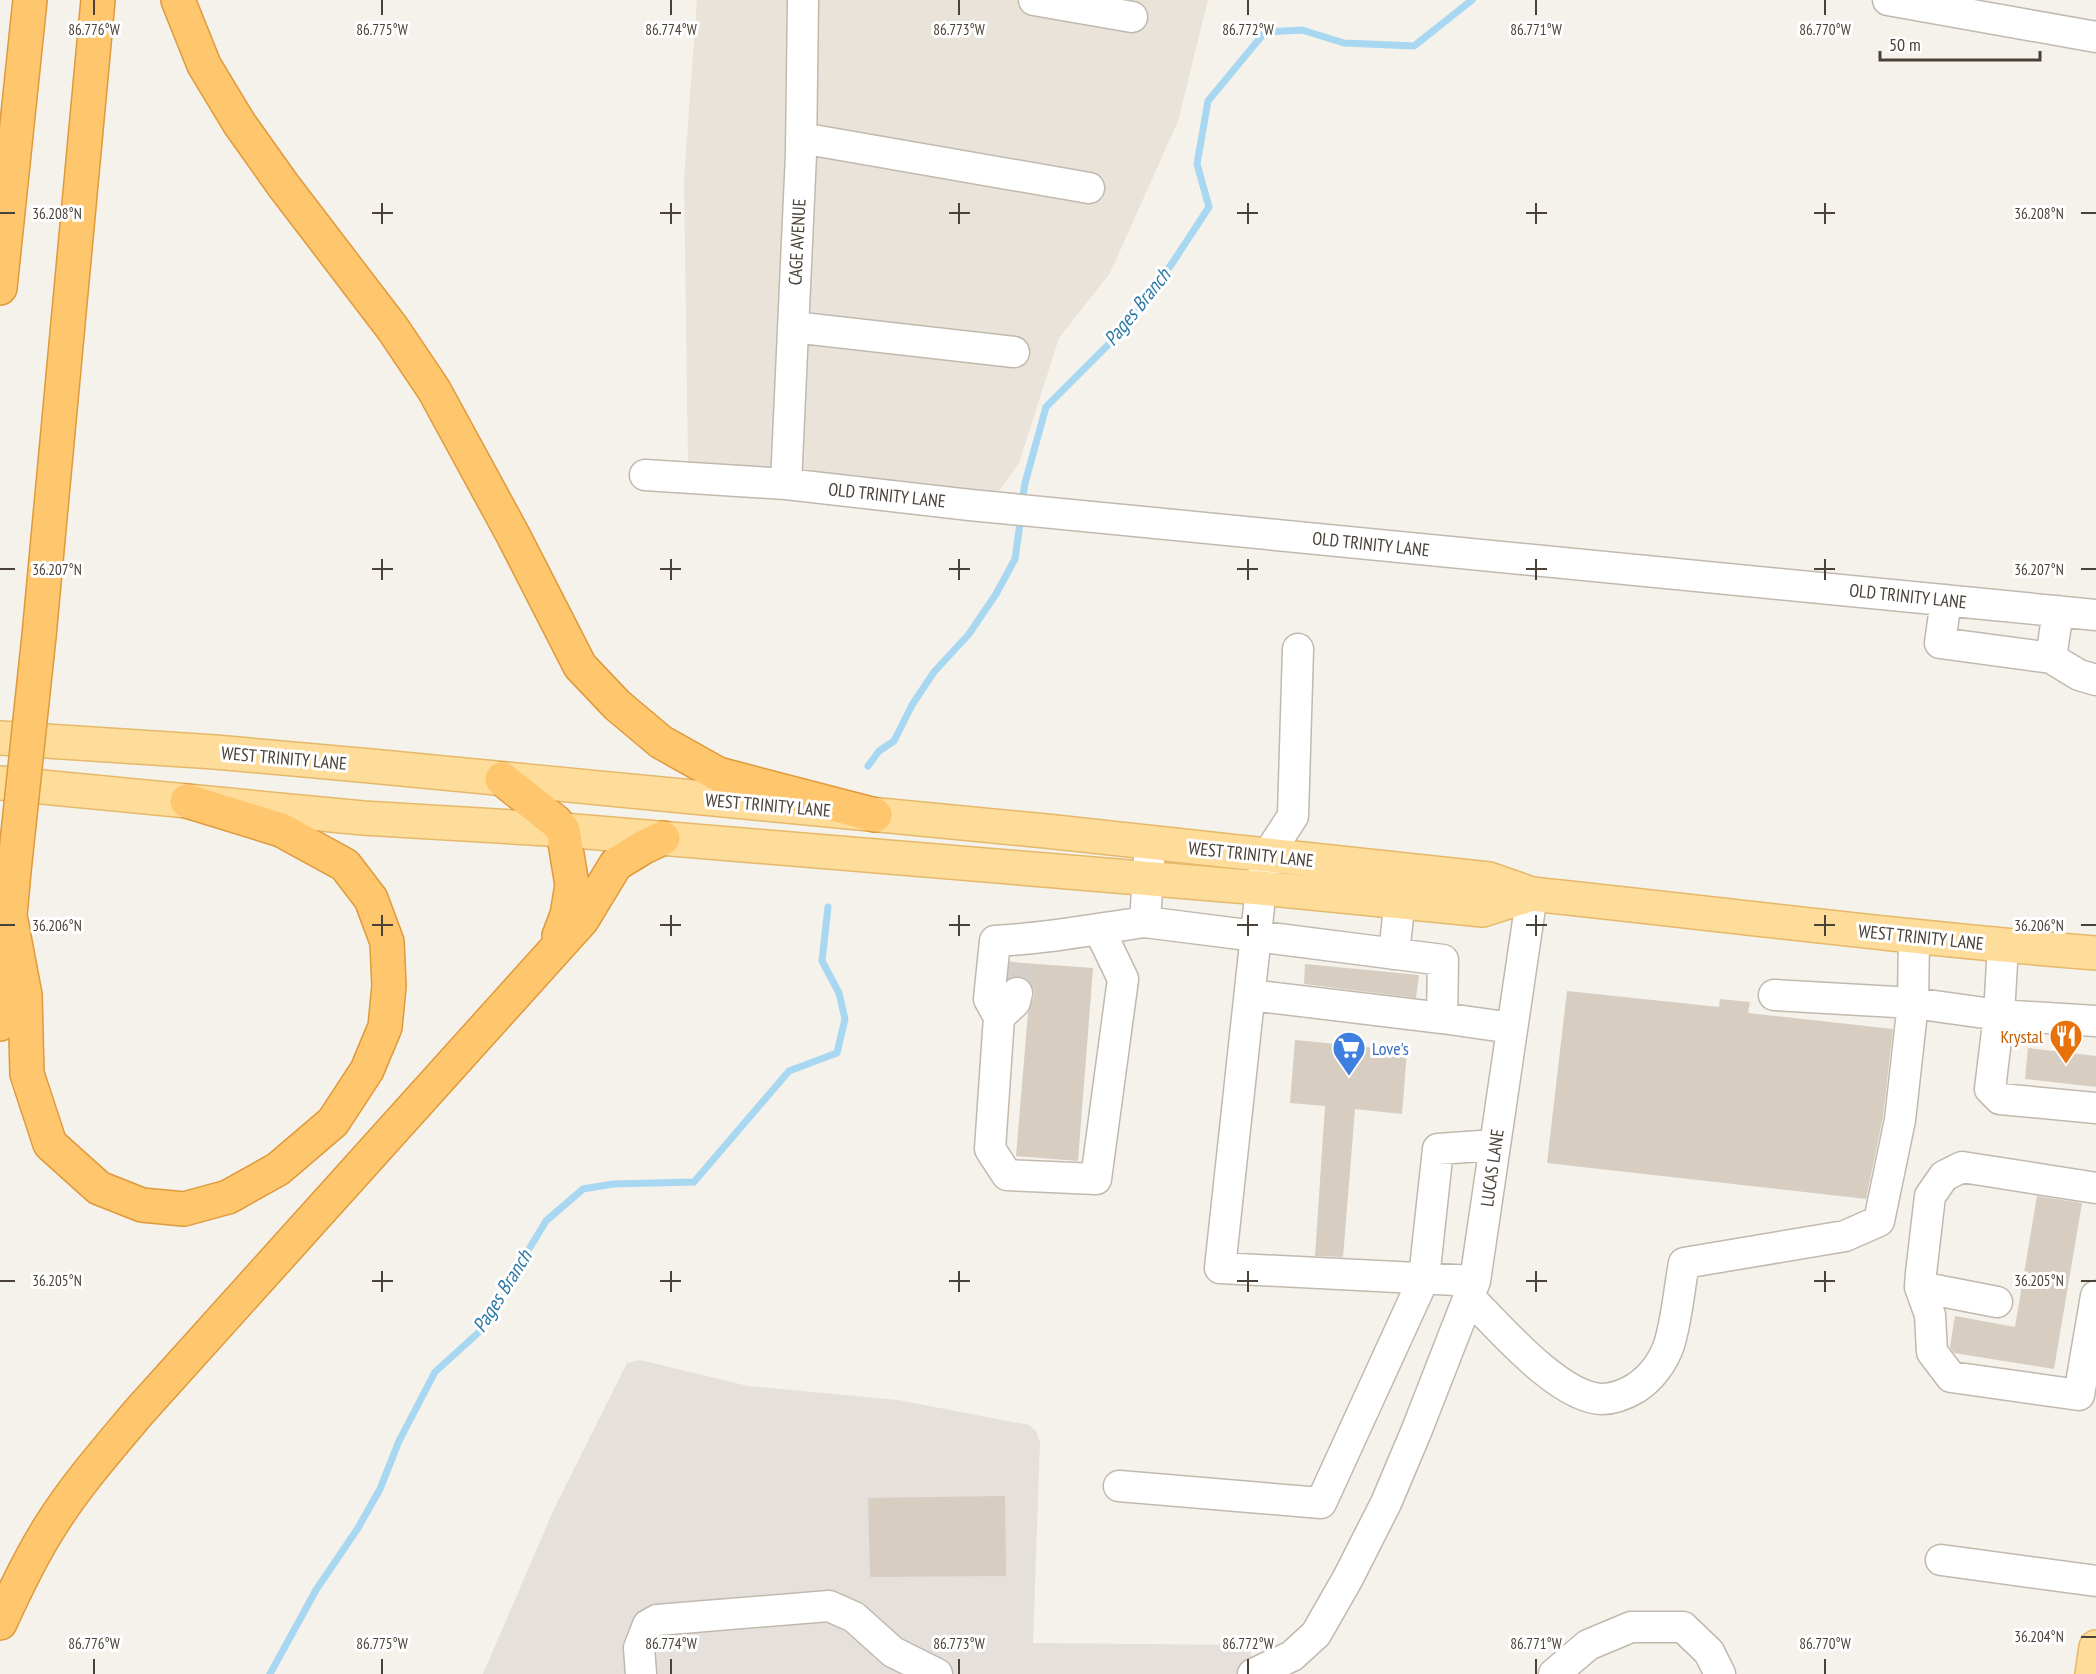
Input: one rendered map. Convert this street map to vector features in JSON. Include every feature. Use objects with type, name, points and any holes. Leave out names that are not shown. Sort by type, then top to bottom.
[{"type":"highway","points":[[0,288],[30,0]]},
{"type":"highway","points":[[0,1024],[39,636],[98,0]]},
{"type":"highway","points":[[178,0],[204,65],[238,123],[393,329],[434,390],[513,535],[580,666],[617,705],[661,742],[718,774],[875,815]]},
{"type":"highway","points":[[502,779],[563,830],[572,885],[567,915],[553,952]]},
{"type":"highway","points":[[11,921],[25,995],[27,1074],[50,1144],[99,1188],[142,1205],[184,1209],[228,1197],[278,1169],[333,1122],[368,1071],[385,1027],[389,986],[387,942],[371,899],[345,865],[282,830],[188,801]]},
{"type":"highway","points":[[0,1623],[17,1586],[51,1524],[88,1474],[146,1404],[582,920],[616,864],[663,838]]},
{"type":"main road","name":"WEST TRINITY LANE","points":[[0,738],[215,752],[1267,855],[1489,879],[1532,894],[1914,937],[2096,953]]},
{"type":"main road","name":"WEST TRINITY LANE","points":[[0,783],[363,818],[663,838],[1261,888],[1483,910],[1532,894]]},
{"type":"main road","points":[[2092,1674],[2096,1648]]},
{"type":"street","name":"CAGE AVENUE","points":[[786,484],[801,138],[803,0]]},
{"type":"street","points":[[1034,0],[1132,17]]},
{"type":"street","points":[[1888,0],[2096,37]]},
{"type":"street","points":[[801,138],[1089,188]]},
{"type":"street","points":[[793,327],[1014,352]]},
{"type":"street","name":"OLD TRINITY LANE","points":[[645,475],[786,484],[970,505],[2096,615]]},
{"type":"street","points":[[1946,600],[1940,643],[2051,658],[2079,675],[2096,680]]},
{"type":"street","points":[[2051,658],[2058,611]]},
{"type":"street","points":[[1298,650],[1293,816],[1267,855],[1261,888],[1220,1268],[1424,1278],[1472,1289],[1539,1365],[1560,1383],[1580,1394],[1602,1399],[1624,1395],[1650,1378],[1669,1346],[1684,1263],[1845,1236],[1880,1221],[1900,1120],[1913,1003],[1914,937]]},
{"type":"street","points":[[1144,922],[1150,843]]},
{"type":"street","points":[[1394,954],[1403,870]]},
{"type":"street","name":"LUCAS LANE","points":[[1253,1674],[1292,1656],[1316,1634],[1348,1578],[1386,1503],[1472,1289],[1532,894]]},
{"type":"street","points":[[1099,929],[1123,979],[1096,1179],[1007,1176],[990,1149],[999,1017],[989,999],[994,941],[1023,951],[1099,929],[1144,922],[1443,960],[1442,1018]]},
{"type":"street","points":[[2003,945],[2000,1015],[1990,1089],[2000,1099],[2096,1108]]},
{"type":"street","points":[[999,1017],[1015,1002],[1017,993]]},
{"type":"street","points":[[1251,995],[1442,1018],[1512,1029]]},
{"type":"street","points":[[1774,995],[1913,1003],[2000,1015],[2096,1021]]},
{"type":"street","points":[[1119,1486],[1321,1503],[1424,1278],[1438,1149],[1495,1144]]},
{"type":"street","points":[[2096,1188],[1962,1167],[1944,1176],[1930,1196],[1920,1287],[1930,1315],[1932,1352],[1951,1377],[2079,1395],[2096,1296]]},
{"type":"street","points":[[1920,1287],[1997,1302]]},
{"type":"street","points":[[1941,1560],[2096,1581]]},
{"type":"street","points":[[641,1674],[639,1648],[648,1625],[657,1620],[829,1606],[854,1617],[893,1652],[937,1674]]},
{"type":"street","points":[[1554,1674],[1588,1645],[1630,1628],[1683,1628],[1709,1652],[1720,1674]]},
{"type":"shaded area","points":[[697,0],[1208,0],[1178,121],[1110,273],[1059,338],[1019,463],[996,495],[688,464],[684,178]]},
{"type":"shaded area","points":[[640,1360],[748,1386],[898,1400],[1029,1425],[1036,1431],[1040,1442],[1033,1643],[1251,1645],[1251,1674],[483,1674],[554,1509],[627,1363]]},
{"type":"building","points":[[1010,962],[1093,968],[1078,1161],[1016,1156],[1028,1013],[1034,996],[1033,987],[1028,980],[1020,976],[1008,979]]},
{"type":"building","name":"Love's","points":[[1305,964],[1419,975],[1416,998],[1304,984]]},
{"type":"building","points":[[1567,991],[1719,1007],[1720,999],[1750,1002],[1748,1013],[1893,1029],[1883,1117],[1866,1199],[1547,1163]]},
{"type":"building","name":"Love's","points":[[1295,1040],[1407,1051],[1402,1114],[1355,1109],[1343,1257],[1315,1256],[1325,1106],[1290,1103]]},
{"type":"building","points":[[2028,1048],[2096,1056],[2096,1087],[2025,1079]]},
{"type":"building","points":[[2037,1196],[2082,1203],[2054,1369],[1954,1353],[1950,1347],[1955,1316],[2015,1327]]},
{"type":"building","points":[[1005,1496],[1006,1576],[870,1577],[868,1498]]},
{"type":"waterway","name":"Pages Branch","points":[[1022,502],[1046,407],[1112,341],[1171,265],[1209,207],[1197,164],[1208,101],[1265,32],[1302,30],[1344,43],[1414,46],[1472,0]]},
{"type":"waterway","name":"Pages Branch","points":[[868,766],[879,751],[894,741],[912,705],[934,672],[969,634],[996,594],[1015,559],[1021,516]]},
{"type":"waterway","name":"Pages Branch","points":[[270,1674],[316,1590],[358,1528],[380,1489],[399,1441],[435,1372],[478,1333],[546,1221],[583,1189],[613,1184],[694,1182],[789,1071],[837,1053],[845,1019],[839,993],[822,961],[828,907]]},
{"type":"tunnel","points":[[1017,993],[1022,963]]},
{"type":"place","name":"Krystal","points":[[2066,1065]]},
{"type":"place","name":"Love's","points":[[1349,1077]]}]
